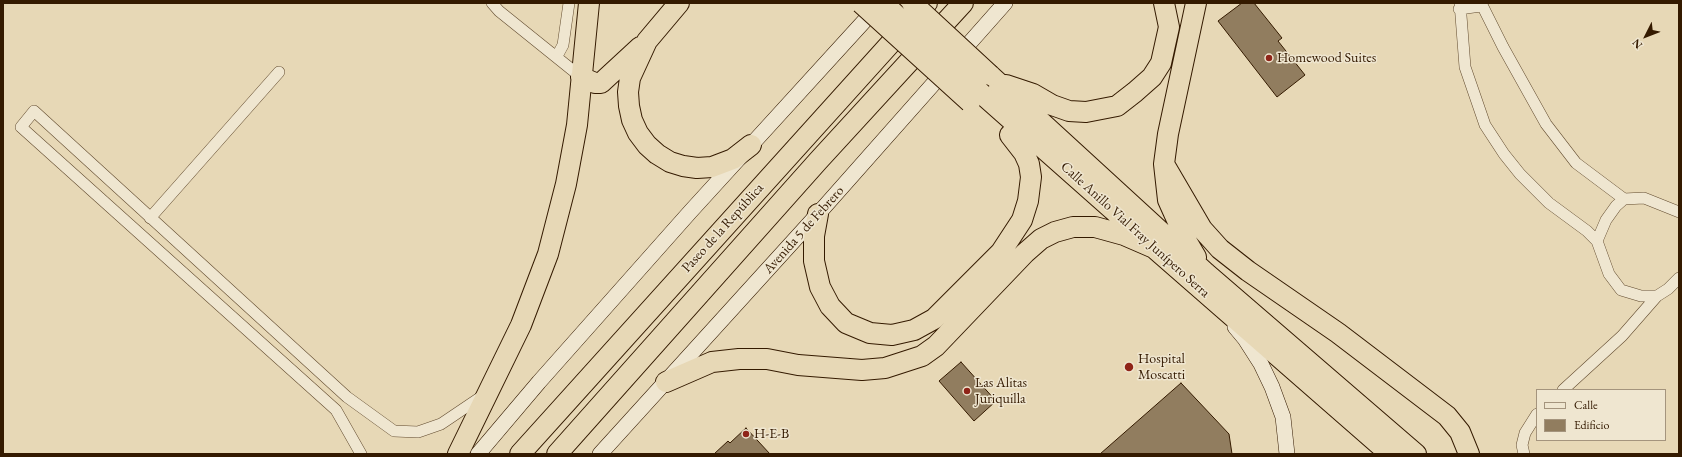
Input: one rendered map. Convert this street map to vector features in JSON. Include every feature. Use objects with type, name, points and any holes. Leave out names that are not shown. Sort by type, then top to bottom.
[{"type":"highway","points":[[458,454],[521,325],[548,254],[566,184],[577,125],[589,3]]},
{"type":"highway","points":[[581,77],[595,83],[601,83],[647,41],[679,3]]},
{"type":"highway","points":[[818,214],[814,236],[814,261],[820,287],[830,306],[846,323],[870,333],[892,335],[914,330],[934,319],[1001,252],[1022,220],[1028,201],[1031,177],[1029,164],[1024,153],[1010,135],[976,98],[861,3]]},
{"type":"highway","name":"Calle Anillo Vial Fray Junípero Serra","points":[[882,3],[976,98],[1113,210],[1215,303],[1390,454]]},
{"type":"highway","name":"Calle Anillo Vial Fray Junípero Serra","points":[[912,3],[1206,273],[1416,454]]},
{"type":"highway","name":"Paseo de la República","points":[[520,454],[927,3]]},
{"type":"highway","name":"Paseo de la República","points":[[557,454],[813,167],[963,3]]},
{"type":"highway","points":[[995,79],[1033,94],[1052,105],[1069,111],[1086,112],[1117,106],[1136,92],[1152,77],[1161,63],[1169,27],[1164,3]]},
{"type":"highway","points":[[1196,3],[1168,134],[1164,164],[1168,200],[1186,240],[1206,273]]},
{"type":"highway","points":[[647,41],[630,78],[628,92],[632,120],[638,133],[647,145],[657,154],[670,162],[697,168],[712,167],[733,159],[751,145]]},
{"type":"highway","points":[[1010,135],[1113,210]]},
{"type":"highway","points":[[1164,164],[1202,229],[1220,248],[1248,271],[1338,333],[1447,416],[1460,432],[1468,454]]},
{"type":"highway","points":[[666,382],[712,362],[738,359],[767,359],[798,365],[862,370],[884,368],[922,356],[936,346],[1025,253],[1041,239],[1055,232],[1073,227],[1095,227],[1124,235],[1154,248]]},
{"type":"main road","points":[[478,454],[539,382],[751,145],[882,3]]},
{"type":"main road","name":"Avenida 5 de Febrero","points":[[600,454],[818,214],[1005,3]]},
{"type":"main road","points":[[1215,303],[1245,339],[1261,364],[1283,417],[1287,454]]},
{"type":"street","points":[[492,3],[499,11],[557,56],[581,77]]},
{"type":"street","points":[[557,56],[563,45],[568,3]]},
{"type":"street","points":[[1624,199],[1576,163],[1546,124],[1481,4],[1460,6],[1466,67],[1485,125],[1504,154],[1520,174],[1549,203],[1587,231],[1597,241],[1610,274],[1621,290],[1641,296],[1657,296]]},
{"type":"street","points":[[150,218],[279,72]]},
{"type":"street","points":[[361,454],[336,410],[21,127],[34,111],[169,236],[347,397],[394,431],[418,432],[441,424],[487,393]]},
{"type":"street","points":[[1597,241],[1606,220],[1616,206],[1624,199],[1644,198],[1679,212]]},
{"type":"street","points":[[158,250],[169,236]]},
{"type":"street","points":[[1564,389],[1622,336],[1657,296],[1668,289],[1679,278]]},
{"type":"street","points":[[1524,454],[1522,444],[1525,433],[1536,416]]},
{"type":"building","name":"Homewood Suites","points":[[1242,3],[1254,3],[1282,38],[1278,41],[1305,75],[1277,97],[1218,21]]},
{"type":"building","name":"Las Alitas Juriquilla","points":[[961,362],[996,401],[974,421],[939,381]]},
{"type":"building","name":"Hospital Moscatti","points":[[1181,383],[1229,434],[1232,454],[1100,454]]},
{"type":"building","name":"H-E-B","points":[[746,428],[770,454],[714,454],[728,441],[730,443]]},
{"type":"place","name":"Homewood Suites","points":[[1269,58]]},
{"type":"place","name":"Hospital Moscatti","points":[[1129,367]]},
{"type":"place","name":"Las Alitas Juriquilla","points":[[967,391]]},
{"type":"place","name":"H-E-B","points":[[746,434]]}]
